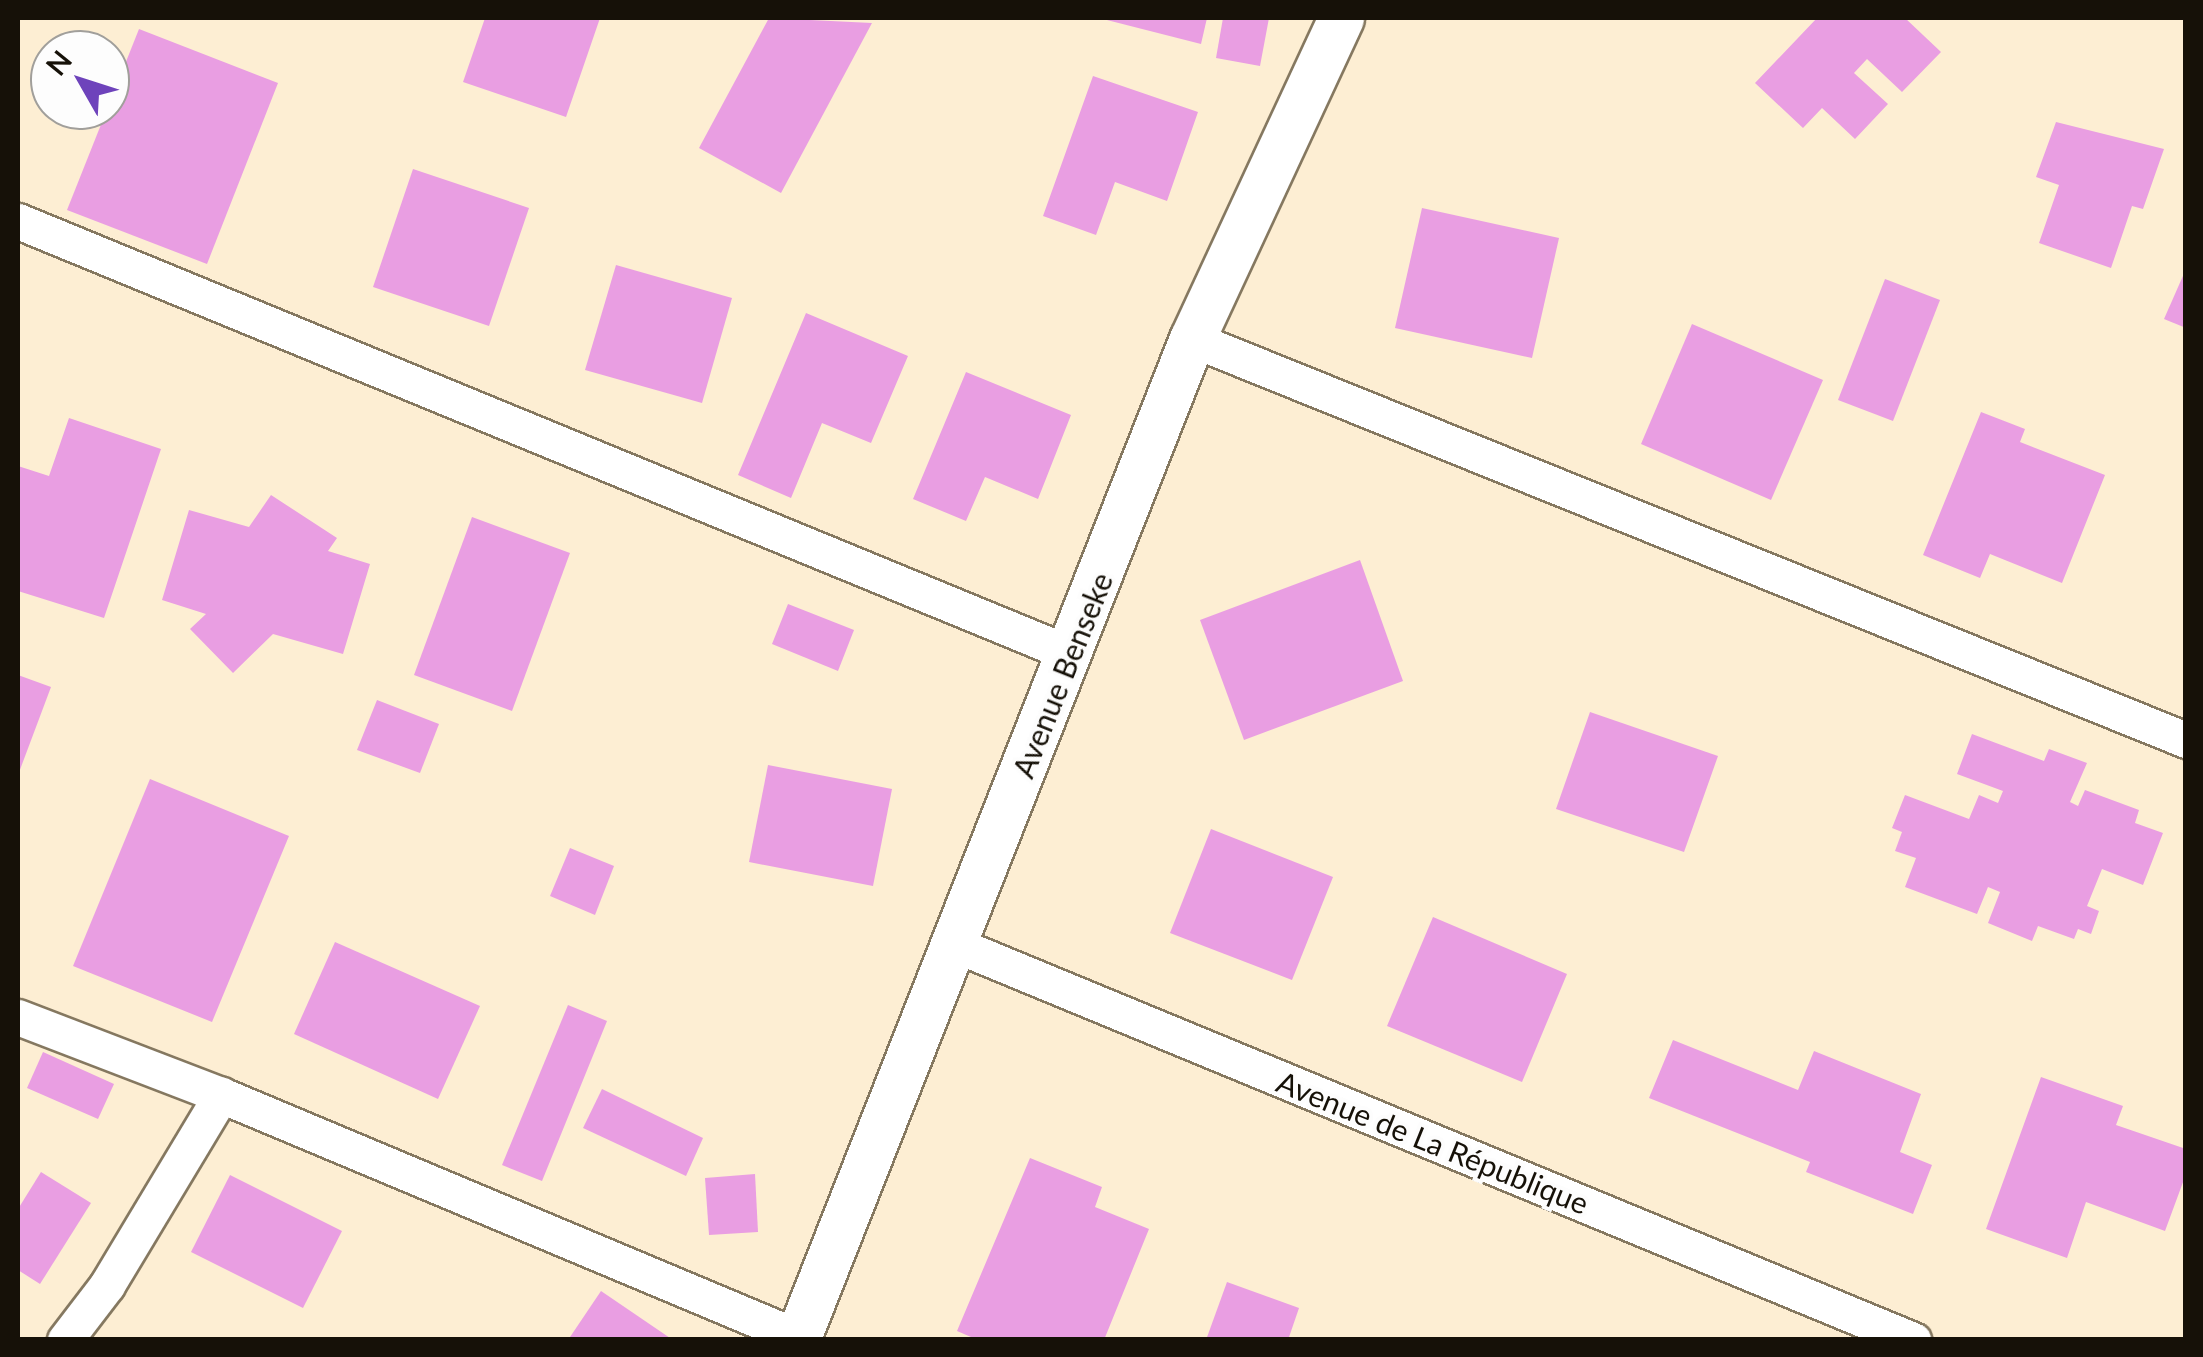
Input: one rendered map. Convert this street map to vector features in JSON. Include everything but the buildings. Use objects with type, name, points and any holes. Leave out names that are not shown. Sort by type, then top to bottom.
[{"type":"street","name":"Avenue Benseke","points":[[798,1338],[1071,654],[1192,339],[1340,18]]},
{"type":"street","points":[[18,221],[1071,654]]},
{"type":"street","points":[[1192,339],[2186,740]]},
{"type":"street","name":"Avenue de La République","points":[[954,944],[1913,1340]]},
{"type":"street","points":[[18,1018],[222,1096],[798,1338]]},
{"type":"street","points":[[65,1340],[108,1285],[222,1096]]}]
